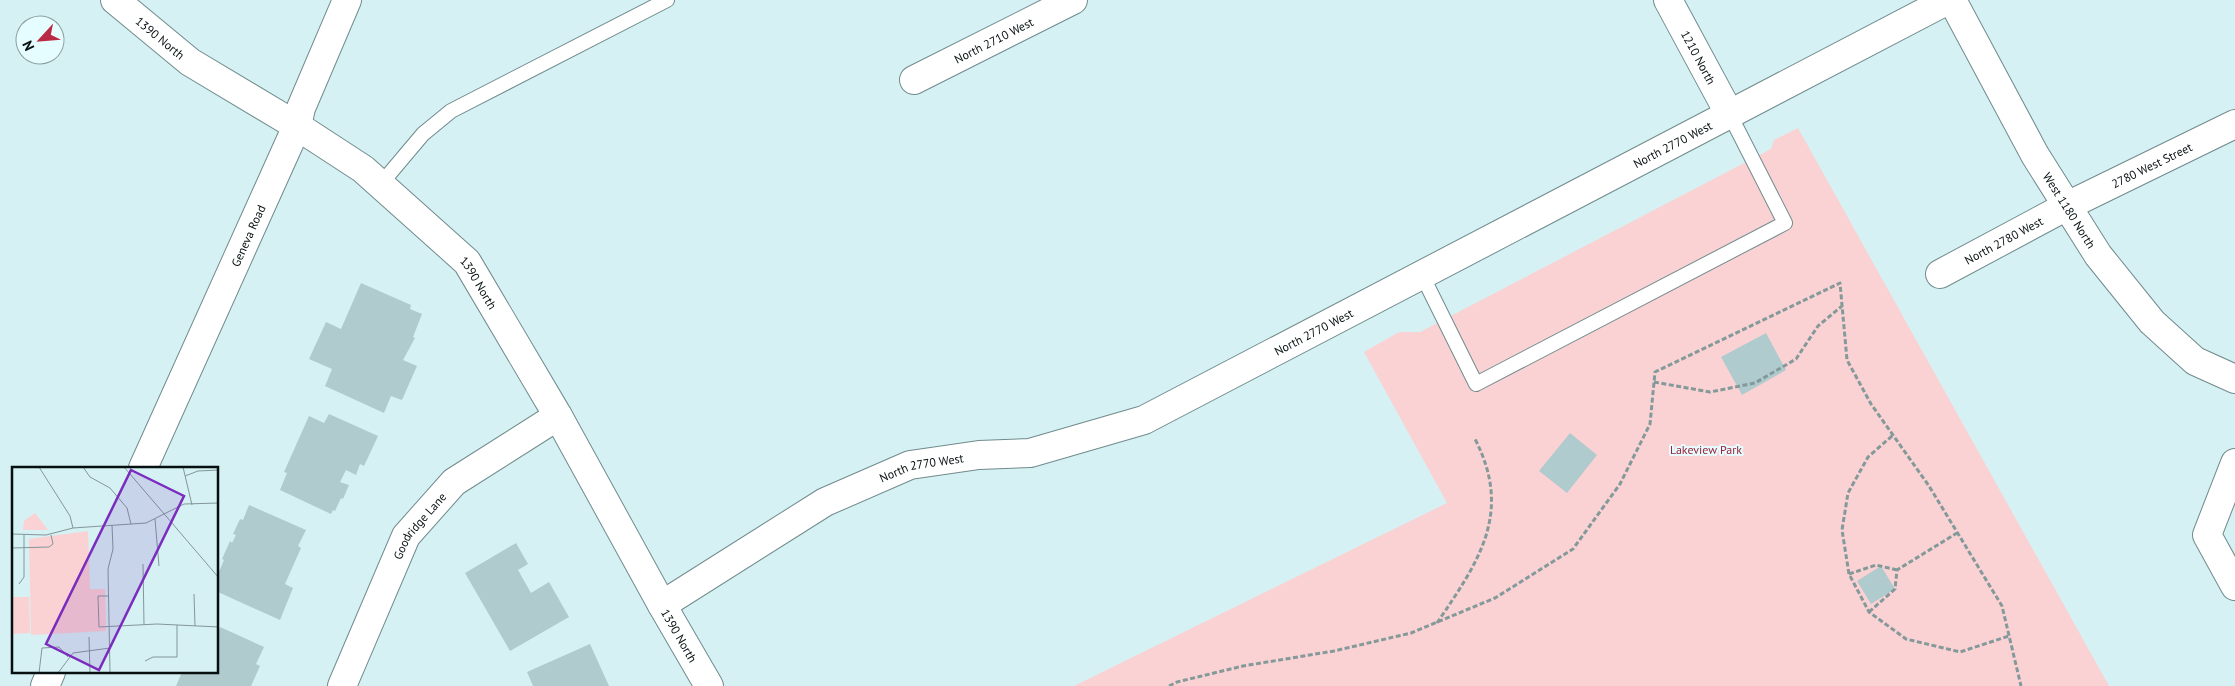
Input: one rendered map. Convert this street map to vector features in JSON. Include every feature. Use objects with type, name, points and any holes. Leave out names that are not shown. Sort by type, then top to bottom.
[{"type":"street","name":"1390 North","points":[[115,0],[190,62],[297,126],[363,170],[467,262],[558,416],[709,686]]},
{"type":"street","name":"Geneva Road","points":[[142,467],[297,126],[301,108],[346,0]]},
{"type":"street","name":"North 2710 West","points":[[914,80],[1074,0]]},
{"type":"street","name":"1210 North","points":[[1668,0],[1730,115]]},
{"type":"street","name":"North 2770 West","points":[[662,605],[825,502],[901,469],[979,455],[1030,453],[1144,420],[1950,0]]},
{"type":"street","name":"West 1180 North","points":[[1950,0],[2036,155],[2098,255],[2152,322],[2195,360],[2235,379]]},
{"type":"street","name":"2780 West Street","points":[[2067,206],[2235,124]]},
{"type":"street","name":"North 2780 West","points":[[1940,274],[2067,206]]},
{"type":"street","name":"Goodridge Lane","points":[[342,686],[406,536],[454,482],[558,416]]},
{"type":"street","points":[[2235,463],[2207,535],[2235,586]]},
{"type":"street","points":[[45,686],[50,674]]},
{"type":"lane","points":[[380,185],[422,134],[451,110],[667,0]]},
{"type":"lane","points":[[1422,276],[1476,384],[1785,223],[1730,115]]},
{"type":"path","points":[[1169,686],[1177,682],[1243,666],[1334,651],[1411,634],[1495,598],[1574,549],[1620,484],[1650,424],[1655,372],[1840,283],[1847,360],[1871,404],[1929,486],[2002,606],[2021,686]]},
{"type":"path","points":[[1654,382],[1710,392],[1755,383],[1796,359],[1818,326],[1842,305]]},
{"type":"path","points":[[1892,436],[1868,457],[1848,493],[1842,530],[1849,574],[1869,612],[1906,638],[1960,652],[2009,636]]},
{"type":"path","points":[[1437,623],[1473,569],[1487,539],[1491,513],[1492,486],[1485,458],[1475,439]]},
{"type":"path","points":[[1849,574],[1876,565],[1897,570],[1957,533]]},
{"type":"path","points":[[1869,612],[1896,589],[1897,570]]},
{"type":"green space","name":"Lakeview Park","points":[[1798,128],[2109,686],[1074,686],[1447,503],[1364,352],[1399,332],[1420,332],[1771,149],[1774,140]]},
{"type":"building","points":[[361,283],[411,305],[410,309],[422,314],[413,337],[415,338],[403,360],[417,366],[402,400],[391,396],[384,413],[325,386],[332,369],[309,359],[326,322],[341,329]]},
{"type":"building","points":[[1766,333],[1786,370],[1742,395],[1721,357]]},
{"type":"building","points":[[329,414],[378,436],[364,466],[360,464],[356,475],[346,470],[340,482],[349,485],[343,499],[341,498],[335,511],[333,510],[331,514],[280,490],[287,473],[284,472],[309,416],[324,423]]},
{"type":"building","points":[[1570,433],[1597,455],[1567,493],[1539,471]]},
{"type":"building","points":[[249,505],[306,530],[298,546],[301,548],[285,584],[293,588],[280,620],[219,592],[219,572],[224,560],[222,559],[230,541],[232,543],[236,535],[233,534],[240,519],[243,520]]},
{"type":"building","points":[[516,543],[528,564],[518,570],[531,593],[549,582],[569,617],[510,651],[465,573]]},
{"type":"building","points":[[1881,566],[1895,589],[1871,604],[1857,581]]},
{"type":"building","points":[[220,627],[264,647],[256,664],[260,666],[251,686],[176,686],[181,674],[219,674]]},
{"type":"building","points":[[590,644],[609,686],[533,686],[527,672]]}]
